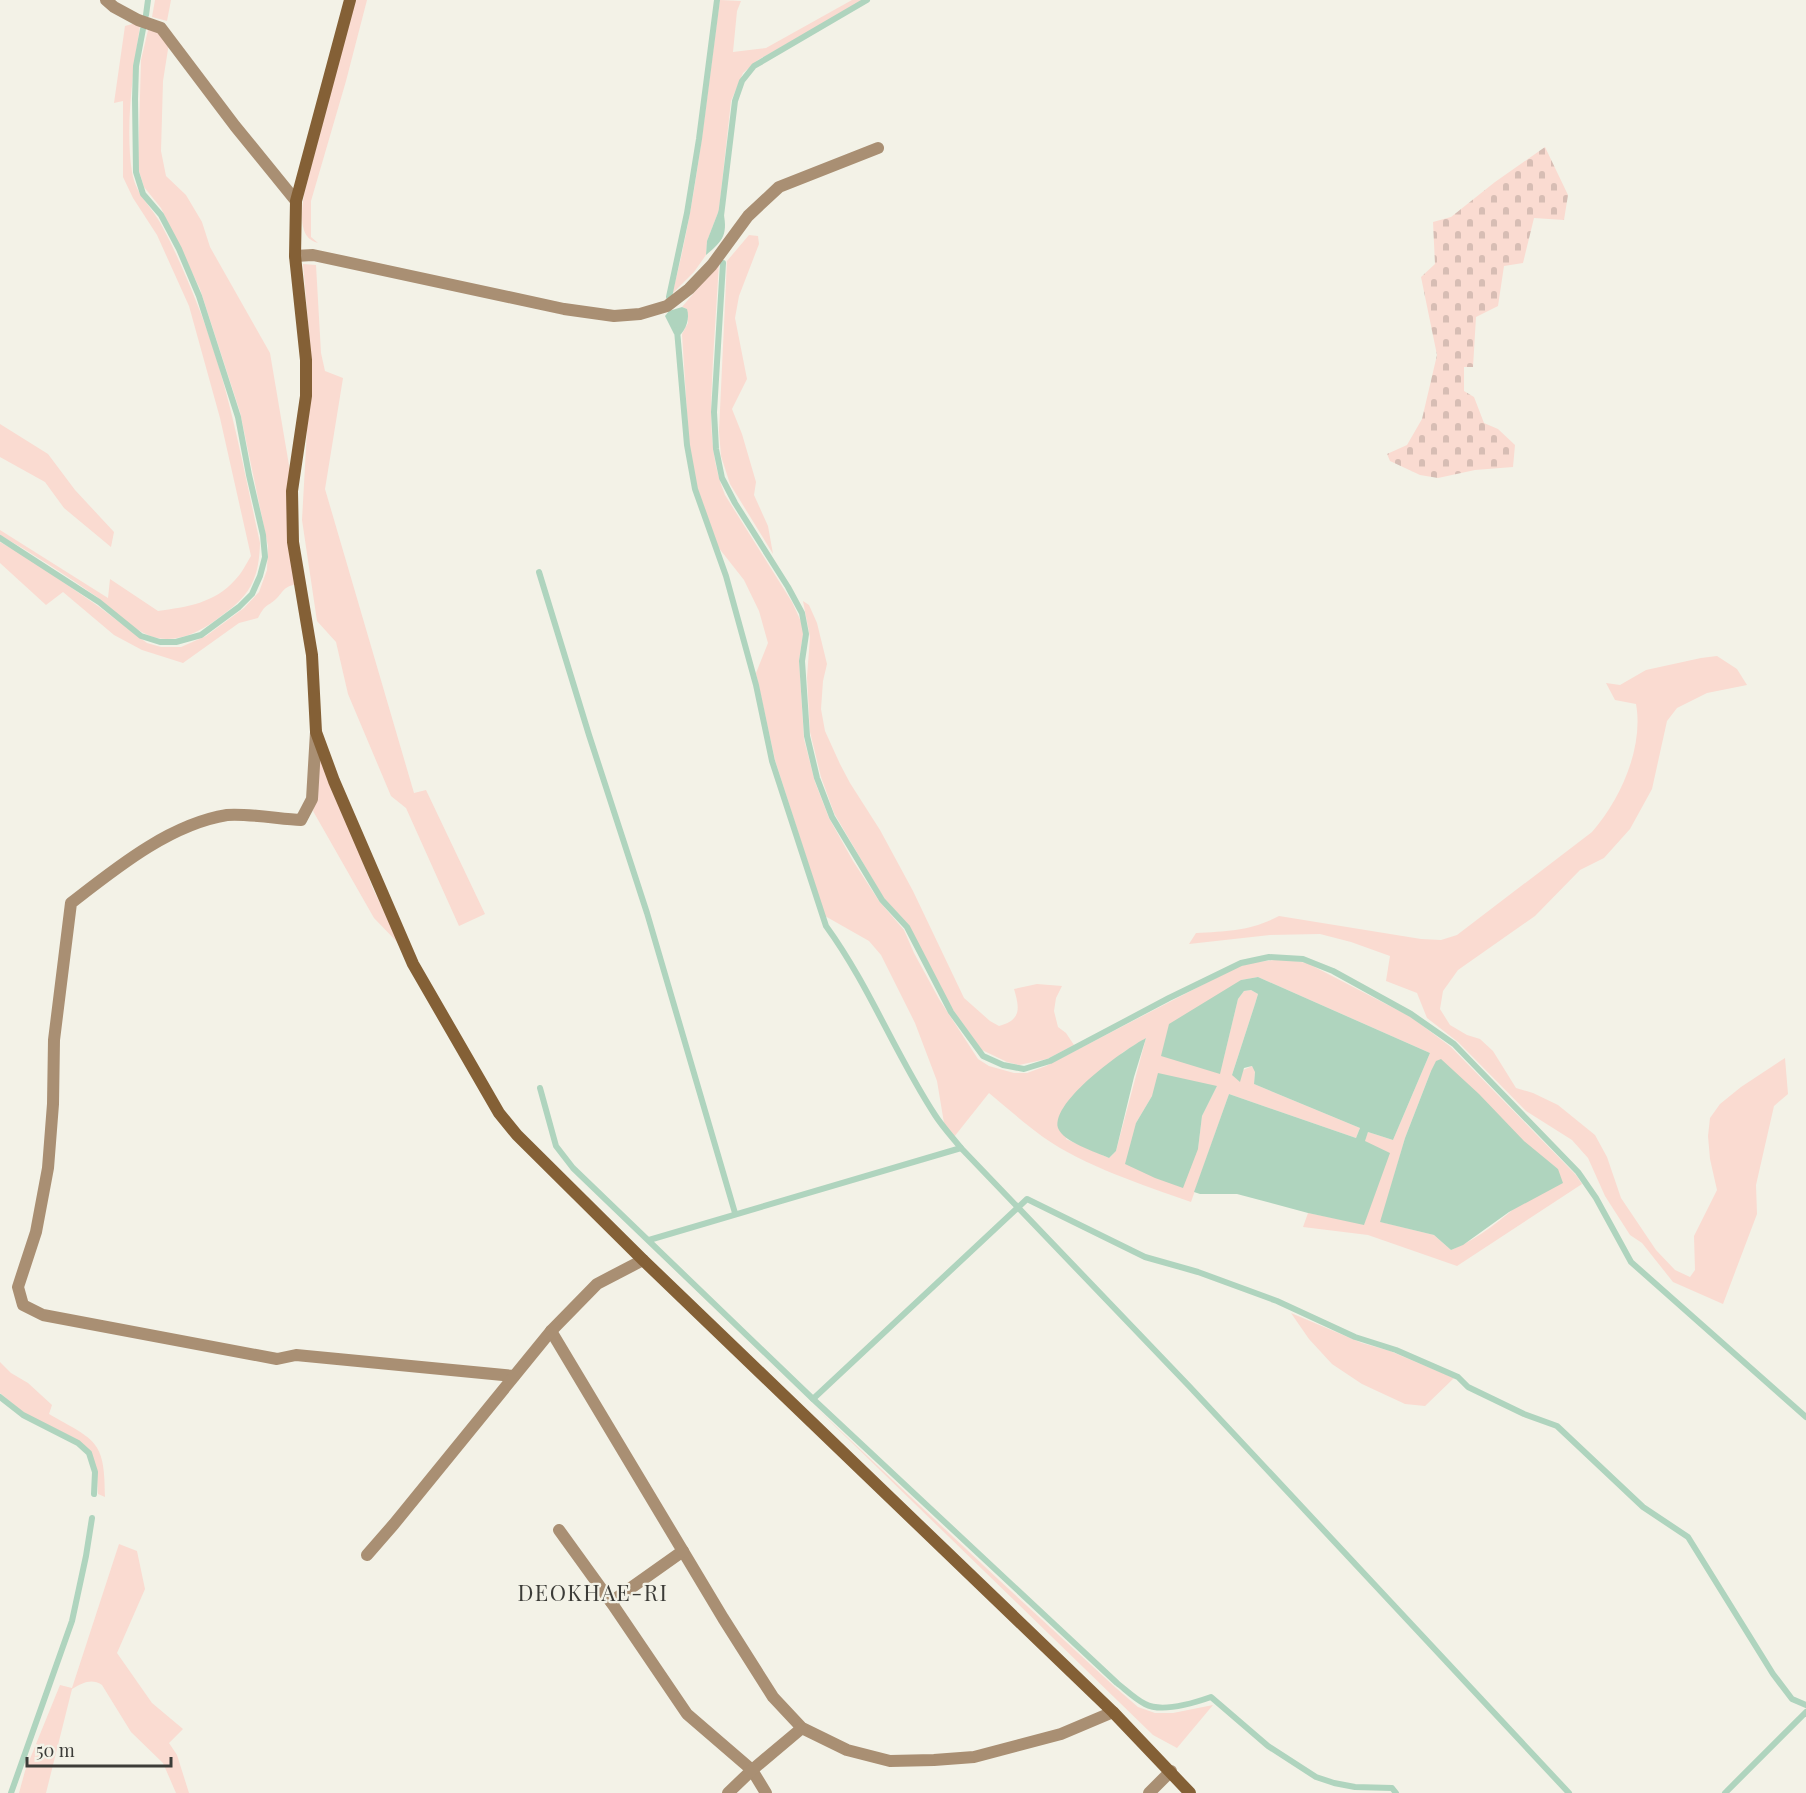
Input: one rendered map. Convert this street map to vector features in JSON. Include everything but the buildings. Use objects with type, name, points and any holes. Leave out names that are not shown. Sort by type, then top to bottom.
[{"type":"street","points":[[106,0],[138,20],[161,28],[235,126],[296,201]]},
{"type":"street","points":[[350,0],[296,201],[295,256],[306,360],[306,384],[292,491],[293,542],[312,654],[316,732],[312,799],[301,820],[228,815],[178,830],[113,870],[71,903],[54,1040],[53,1104],[48,1168],[36,1232],[18,1287],[23,1305],[43,1315],[277,1359],[296,1355],[514,1376]]},
{"type":"street","points":[[295,256],[313,255],[564,309],[614,316],[640,314],[667,306],[689,289],[711,265],[748,216],[779,187],[878,148]]},
{"type":"street","points":[[316,732],[334,781],[414,964],[499,1113],[517,1135],[643,1260],[1113,1712],[1190,1793]]},
{"type":"street","points":[[366,1555],[394,1524],[551,1331],[597,1284],[643,1260]]},
{"type":"street","points":[[551,1331],[773,1697],[802,1728],[847,1750],[890,1761],[934,1760],[974,1757],[1050,1737],[1113,1712]]},
{"type":"street","points":[[559,1530],[687,1714],[752,1770],[766,1793]]},
{"type":"street","points":[[611,1602],[683,1551]]},
{"type":"street","points":[[728,1793],[802,1728]]},
{"type":"street","points":[[1149,1793],[1171,1771]]},
{"type":"green space","points":[[155,0],[171,0],[167,21],[152,17]]},
{"type":"green space","points":[[355,0],[367,0],[311,201],[311,237],[318,243],[307,235],[302,223],[304,194]]},
{"type":"green space","points":[[720,0],[741,1],[737,11],[733,52],[766,48],[852,0],[864,0],[758,60],[743,73],[731,101],[719,210],[707,241],[706,255],[694,272],[672,294],[695,185]]},
{"type":"green space","points":[[136,23],[140,26],[129,136],[132,172],[137,188],[158,219],[176,254],[207,330],[226,390],[260,543],[258,567],[246,594],[231,609],[203,629],[174,639],[153,637],[140,631],[97,597],[0,535],[0,530],[108,598],[110,579],[158,611],[200,603],[219,594],[237,577],[251,556],[220,418],[189,306],[157,235],[133,198],[123,177],[123,101],[114,103],[125,26]]},
{"type":"green space","points":[[149,26],[159,31],[169,43],[163,81],[161,151],[166,176],[186,195],[202,222],[210,247],[270,353],[291,477],[296,584],[284,590],[258,618],[239,623],[183,663],[142,650],[114,635],[63,592],[46,605],[0,563],[0,542],[28,558],[98,606],[147,643],[161,647],[181,647],[206,636],[244,608],[259,592],[267,570],[268,546],[240,412],[200,289],[161,208],[144,187],[138,168],[141,60]]},
{"type":"green space","points":[[1545,147],[1568,195],[1564,220],[1534,218],[1523,263],[1504,266],[1498,306],[1476,317],[1473,367],[1464,367],[1464,391],[1474,397],[1484,423],[1498,429],[1515,445],[1513,467],[1475,470],[1438,478],[1420,475],[1390,461],[1387,454],[1407,445],[1422,419],[1437,355],[1421,277],[1435,264],[1433,222],[1451,217]]},
{"type":"green space","points":[[749,235],[758,236],[759,244],[739,296],[735,318],[747,379],[732,409],[756,482],[754,495],[768,526],[773,554],[730,484],[721,456],[719,431],[727,261]]},
{"type":"green space","points":[[719,263],[711,411],[715,462],[725,495],[792,602],[804,628],[799,660],[804,739],[815,782],[829,818],[853,861],[879,901],[904,930],[939,999],[978,1059],[989,1066],[1014,1073],[1027,1073],[1046,1066],[1235,968],[1249,963],[1283,959],[1307,963],[1411,1017],[1451,1047],[1576,1175],[1582,1184],[1457,1266],[1368,1235],[1303,1227],[1308,1213],[1364,1224],[1389,1153],[1364,1142],[1368,1132],[1393,1140],[1430,1053],[1258,977],[1241,980],[1220,1073],[1238,999],[1244,991],[1251,990],[1258,994],[1232,1075],[1252,1066],[1255,1071],[1254,1084],[1360,1128],[1356,1138],[1229,1094],[1191,1202],[1114,1174],[1077,1157],[1043,1137],[989,1093],[954,1137],[944,1123],[937,1081],[915,1023],[881,955],[869,941],[825,916],[775,760],[756,673],[768,643],[759,611],[744,580],[718,547],[697,487],[689,444],[682,334],[688,323],[687,309],[682,307]],"holes":[[[1146,1038],[1116,1151],[1109,1158],[1066,1139],[1122,1053]],[[1431,1071],[1558,1169],[1494,1225],[1451,1250],[1434,1235],[1381,1222],[1405,1138]],[[1217,1086],[1202,1116],[1198,1149],[1136,1123],[1152,1096]]]},
{"type":"green space","points":[[303,264],[316,265],[321,353],[325,371],[343,378],[325,489],[414,793],[426,790],[485,914],[459,926],[406,808],[391,796],[348,694],[336,642],[317,621],[302,520],[311,357]]},
{"type":"green space","points":[[0,424],[48,454],[75,490],[114,532],[111,547],[64,508],[45,482],[0,457]]},
{"type":"green space","points":[[803,601],[809,605],[817,623],[827,664],[821,709],[825,731],[850,783],[880,830],[913,891],[964,998],[999,1026],[1006,1024],[1017,1013],[1014,989],[1037,984],[1062,986],[1056,998],[1054,1011],[1058,1027],[1066,1033],[1074,1045],[1047,1059],[1019,1065],[982,1050],[953,1010],[908,924],[883,897],[834,813],[821,777],[810,732],[807,677],[810,637]]},
{"type":"green space","points":[[1717,656],[1737,669],[1747,685],[1707,693],[1677,708],[1667,721],[1652,789],[1630,829],[1604,858],[1580,870],[1535,916],[1458,970],[1443,991],[1440,1009],[1450,1025],[1467,1035],[1480,1039],[1493,1051],[1516,1088],[1558,1105],[1595,1135],[1607,1157],[1621,1198],[1656,1250],[1675,1270],[1690,1277],[1695,1270],[1694,1236],[1717,1190],[1710,1159],[1708,1136],[1710,1118],[1720,1104],[1741,1087],[1785,1058],[1788,1094],[1774,1106],[1756,1185],[1757,1214],[1723,1304],[1673,1282],[1642,1243],[1630,1235],[1605,1196],[1588,1158],[1572,1140],[1526,1111],[1458,1042],[1427,1018],[1417,993],[1386,981],[1390,956],[1320,934],[1270,935],[1189,944],[1196,933],[1229,931],[1279,916],[1421,939],[1441,940],[1457,935],[1592,832],[1612,805],[1628,772],[1638,721],[1636,704],[1615,700],[1606,683],[1620,685],[1646,670]]},
{"type":"green space","points":[[319,747],[373,889],[402,947],[374,918],[313,811],[317,795]]},
{"type":"green space","points":[[1291,1313],[1454,1378],[1425,1406],[1405,1404],[1362,1384],[1332,1364],[1309,1339]]},
{"type":"green space","points":[[0,1362],[52,1405],[49,1414],[78,1430],[95,1444],[103,1464],[105,1497],[98,1494],[97,1472],[90,1451],[76,1439],[24,1413],[0,1393]]},
{"type":"green space","points":[[812,1404],[1138,1707],[1155,1713],[1173,1713],[1213,1705],[1177,1748],[1153,1735]]},
{"type":"green space","points":[[119,1544],[137,1551],[145,1589],[117,1653],[152,1703],[183,1729],[169,1743],[177,1755],[189,1793],[176,1793],[163,1763],[131,1732],[102,1685],[91,1682],[83,1683],[72,1689],[46,1793],[19,1793],[25,1771],[60,1685],[72,1688]]},
{"type":"shaded area","points":[[719,210],[723,210],[725,231],[721,240],[706,255],[707,241]]},
{"type":"shaded area","points":[[682,307],[687,309],[688,320],[684,331],[679,336],[674,334],[665,316],[669,311]]},
{"type":"shaded area","points":[[1258,977],[1430,1053],[1393,1140],[1368,1132],[1365,1141],[1390,1153],[1364,1225],[1237,1194],[1194,1192],[1229,1094],[1356,1138],[1360,1128],[1254,1084],[1255,1072],[1252,1066],[1244,1068],[1240,1082],[1232,1075],[1258,994],[1251,990],[1244,991],[1238,999],[1220,1074],[1161,1056],[1169,1024],[1241,980]]},
{"type":"shaded area","points":[[1146,1038],[1116,1151],[1109,1158],[1066,1138],[1058,1128],[1059,1117],[1066,1104],[1107,1064]]},
{"type":"shaded area","points":[[1441,1059],[1479,1094],[1524,1141],[1558,1169],[1563,1183],[1509,1212],[1463,1245],[1451,1250],[1434,1235],[1380,1222],[1405,1138],[1431,1071],[1436,1061]]},
{"type":"shaded area","points":[[1158,1073],[1217,1086],[1202,1116],[1198,1149],[1183,1188],[1125,1164],[1136,1123],[1152,1096]]},
{"type":"waterway","points":[[146,15],[148,0]]},
{"type":"waterway","points":[[669,297],[687,213],[699,139],[717,0]]},
{"type":"waterway","points":[[721,216],[735,101],[742,81],[754,66],[867,0]]},
{"type":"waterway","points":[[0,538],[99,602],[141,636],[160,642],[176,642],[201,635],[239,607],[252,594],[260,576],[265,557],[263,535],[238,417],[199,296],[179,249],[161,215],[143,194],[136,172],[136,66],[143,29]]},
{"type":"waterway","points":[[723,263],[714,412],[716,449],[722,478],[735,503],[802,613],[806,634],[802,661],[807,736],[817,778],[832,817],[882,900],[907,927],[951,1012],[983,1056],[1003,1065],[1024,1069],[1050,1061],[1241,963],[1269,957],[1303,959],[1333,971],[1411,1014],[1454,1044],[1578,1172],[1596,1198],[1631,1262],[1806,1417]]},
{"type":"waterway","points":[[677,330],[687,445],[695,489],[726,576],[756,685],[772,761],[826,926],[856,972],[921,1092],[938,1119],[961,1148],[1189,1386],[1569,1793]]},
{"type":"waterway","points":[[539,572],[647,913],[735,1213]]},
{"type":"waterway","points":[[540,1088],[556,1146],[573,1168],[813,1399],[1117,1683],[1138,1700],[1152,1707],[1178,1706],[1211,1697],[1268,1746],[1316,1777],[1355,1787],[1392,1788],[1396,1793]]},
{"type":"waterway","points":[[649,1240],[961,1148]]},
{"type":"waterway","points":[[813,1399],[1027,1199],[1145,1257],[1198,1272],[1277,1301],[1355,1337],[1396,1350],[1458,1377],[1468,1387],[1524,1414],[1557,1426],[1643,1507],[1688,1537],[1773,1674],[1792,1699],[1806,1705]]},
{"type":"waterway","points":[[0,1397],[23,1415],[78,1443],[89,1453],[95,1472],[94,1494]]},
{"type":"waterway","points":[[11,1793],[72,1621],[92,1518]]},
{"type":"waterway","points":[[1725,1793],[1806,1712]]},
{"type":"district","name":"DEOKHAE-RI","points":[[593,1592]]}]
